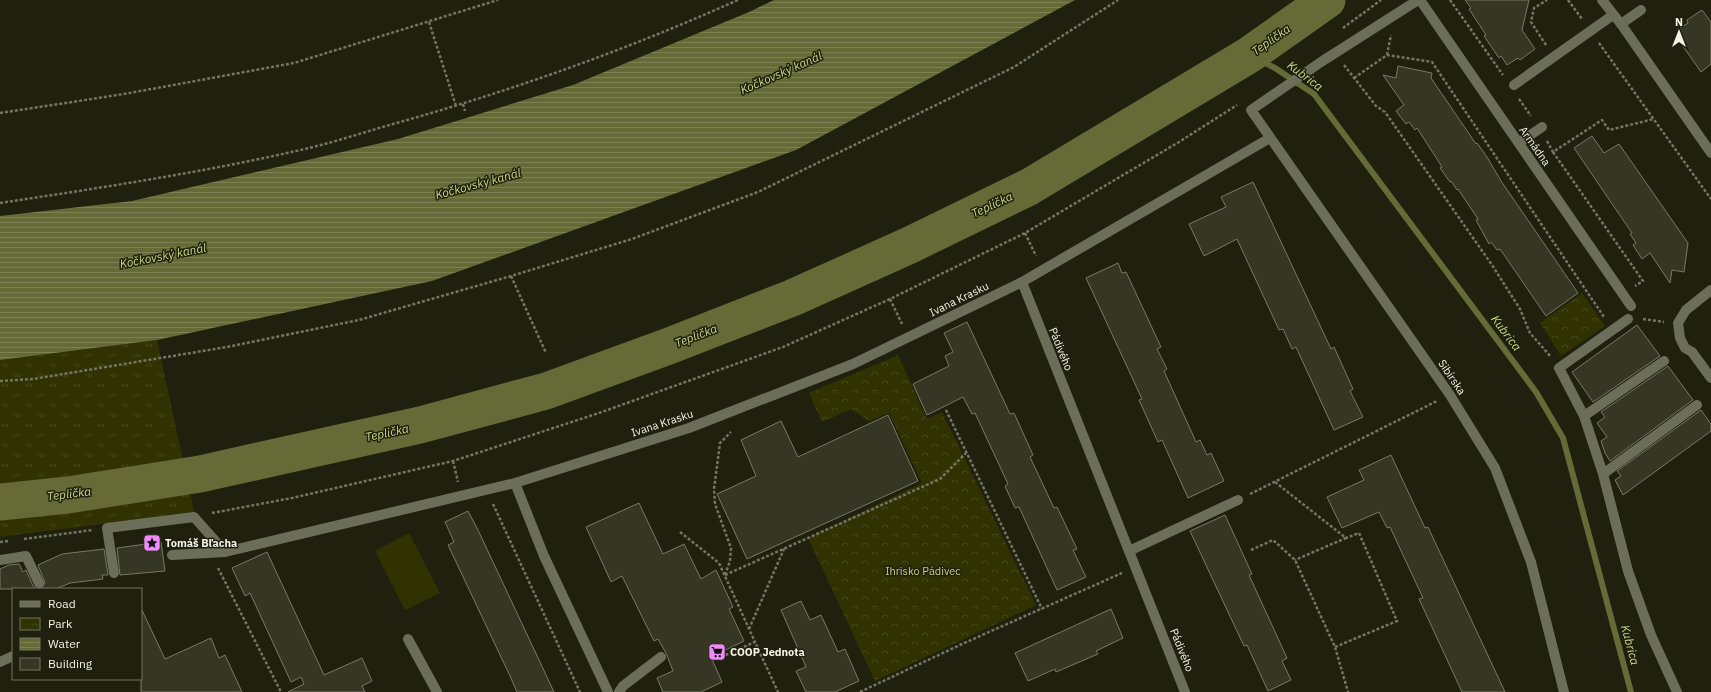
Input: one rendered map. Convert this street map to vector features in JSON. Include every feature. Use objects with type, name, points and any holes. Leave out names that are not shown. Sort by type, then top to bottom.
[{"type":"street","points":[[1335,54],[1419,0]]},
{"type":"street","name":"Armádna","points":[[1419,0],[1631,306]]},
{"type":"street","points":[[1602,0],[1621,24],[1710,149]]},
{"type":"street","points":[[1621,24],[1641,10]]},
{"type":"street","points":[[1511,86],[1613,15]]},
{"type":"street","name":"Sibírska","points":[[1335,54],[1251,110],[1450,395],[1496,468],[1531,562],[1564,692]]},
{"type":"street","points":[[1519,143],[1541,128]]},
{"type":"street","points":[[1022,282],[1270,138]]},
{"type":"street","name":"Ivana Krasku","points":[[172,555],[225,552],[515,483],[689,428],[853,364],[1022,282]]},
{"type":"street","name":"Pádivého","points":[[1022,282],[1185,692]]},
{"type":"street","points":[[1711,290],[1686,310],[1678,324],[1680,338],[1685,348],[1692,352],[1711,378]]},
{"type":"street","points":[[1628,319],[1559,368],[1584,416],[1603,474],[1628,571],[1651,635],[1677,692]]},
{"type":"street","points":[[1584,416],[1664,360]]},
{"type":"street","points":[[1603,474],[1697,405]]},
{"type":"street","points":[[515,483],[544,556],[608,692]]},
{"type":"street","points":[[1129,551],[1238,500]]},
{"type":"street","points":[[114,573],[107,528],[194,517],[225,552]]},
{"type":"street","points":[[0,560],[26,556],[39,583]]},
{"type":"street","points":[[408,639],[437,692]]},
{"type":"street","points":[[0,662],[12,656]]},
{"type":"street","points":[[619,692],[623,686],[661,657]]},
{"type":"path","points":[[0,112],[124,94],[294,63],[498,0]]},
{"type":"path","points":[[0,203],[139,182],[298,151],[463,104],[568,69],[689,22],[738,0]]},
{"type":"path","points":[[0,382],[227,347],[359,320],[632,239],[758,192],[1014,68],[1118,0]]},
{"type":"path","points":[[1336,32],[1381,0]]},
{"type":"path","points":[[1450,0],[1541,128],[1553,152],[1643,281],[1623,294]]},
{"type":"path","points":[[1547,0],[1534,8],[1531,22],[1548,48]]},
{"type":"path","points":[[1568,0],[1711,199]]},
{"type":"path","points":[[429,22],[456,106]]},
{"type":"path","points":[[1335,54],[1376,106],[1385,112],[1442,191],[1516,302],[1530,333],[1559,368]]},
{"type":"path","points":[[1354,78],[1387,54],[1432,62],[1613,330]]},
{"type":"path","points":[[463,104],[465,111]]},
{"type":"path","points":[[194,517],[292,498],[452,461],[599,413],[783,347],[890,299],[1025,233],[1237,105]]},
{"type":"path","points":[[1553,152],[1602,120],[1609,130],[1654,119]]},
{"type":"path","points":[[1025,233],[1035,254]]},
{"type":"path","points":[[511,276],[546,353]]},
{"type":"path","points":[[890,299],[908,337]]},
{"type":"path","points":[[1628,319],[1678,324]]},
{"type":"path","points":[[1238,500],[1450,395]]},
{"type":"path","points":[[946,410],[1042,609]]},
{"type":"path","points":[[725,575],[730,562],[731,548],[715,504],[714,489],[720,443],[731,432]]},
{"type":"path","points":[[725,575],[940,479],[966,453]]},
{"type":"path","points":[[452,461],[462,496]]},
{"type":"path","points":[[1275,482],[1346,538]]},
{"type":"path","points":[[492,503],[580,692]]},
{"type":"path","points":[[23,539],[107,528]]},
{"type":"path","points":[[680,532],[719,564],[778,692]]},
{"type":"path","points":[[1295,560],[1359,533],[1397,621],[1335,648]]},
{"type":"path","points":[[0,542],[15,540]]},
{"type":"path","points":[[1251,550],[1273,540],[1295,560],[1335,648],[1348,692]]},
{"type":"path","points":[[749,629],[784,549]]},
{"type":"path","points":[[217,566],[281,692]]},
{"type":"path","points":[[860,692],[962,644],[1136,568]]},
{"type":"path","points":[[721,657],[755,642]]},
{"type":"green space","points":[[1582,293],[1605,326],[1561,356],[1540,323]]},
{"type":"green space","points":[[157,340],[194,512],[0,537],[0,360]]},
{"type":"green space","name":"Ihrisko Pádivec","points":[[898,355],[927,419],[942,412],[1036,605],[875,681],[808,538],[922,483],[889,413],[869,421],[851,409],[822,422],[809,393]]},
{"type":"green space","points":[[409,533],[440,593],[405,610],[375,551]]},
{"type":"water","name":"Kočkovský kanál","points":[[774,0],[1075,0],[796,150],[432,281],[157,340],[0,360],[0,216],[132,201],[398,139],[573,85],[749,12]]},
{"type":"building","points":[[1465,0],[1529,0],[1522,30],[1535,49],[1520,60],[1518,58],[1507,65],[1501,56],[1499,58],[1484,36],[1486,35],[1469,9],[1471,8]]},
{"type":"building","points":[[1702,10],[1711,22],[1711,64],[1701,72],[1680,42],[1684,39],[1677,30],[1688,23],[1687,20]]},
{"type":"building","points":[[1398,66],[1432,73],[1431,78],[1476,144],[1477,143],[1487,157],[1501,181],[1578,293],[1546,316],[1500,249],[1497,250],[1491,242],[1489,244],[1476,220],[1478,219],[1458,189],[1457,190],[1451,181],[1450,182],[1440,168],[1442,167],[1417,128],[1415,130],[1409,122],[1406,124],[1396,111],[1404,105],[1383,75],[1396,78]]},
{"type":"building","points":[[1592,136],[1604,153],[1619,144],[1688,243],[1684,272],[1672,270],[1670,283],[1650,253],[1642,259],[1633,245],[1636,243],[1630,234],[1632,233],[1574,148]]},
{"type":"building","points":[[1253,182],[1331,349],[1334,347],[1353,389],[1350,391],[1363,417],[1334,430],[1296,347],[1292,349],[1283,329],[1279,330],[1237,239],[1204,256],[1189,224],[1226,207],[1221,197]]},
{"type":"building","points":[[1118,263],[1122,273],[1126,272],[1161,347],[1157,349],[1167,369],[1164,371],[1196,442],[1200,440],[1207,455],[1211,453],[1224,481],[1188,498],[1162,440],[1158,442],[1139,400],[1142,399],[1086,278]]},
{"type":"building","points":[[967,322],[1010,414],[1014,413],[1033,455],[1030,457],[1054,508],[1057,507],[1077,549],[1073,550],[1086,577],[1057,590],[1019,507],[1015,508],[1005,486],[1008,484],[975,413],[972,414],[963,397],[927,415],[913,384],[949,366],[945,356],[953,352],[944,333]]},
{"type":"building","points":[[1637,325],[1660,356],[1593,402],[1572,372]]},
{"type":"building","points":[[1668,366],[1693,400],[1610,461],[1605,453],[1601,441],[1607,437],[1597,423],[1605,417],[1601,412]]},
{"type":"building","points":[[1701,410],[1711,424],[1711,431],[1623,495],[1615,480],[1621,476],[1617,471]]},
{"type":"building","points":[[888,415],[918,481],[747,559],[717,494],[756,476],[741,440],[781,421],[798,457]]},
{"type":"building","points":[[1391,455],[1425,528],[1428,527],[1505,692],[1462,692],[1419,599],[1423,598],[1390,527],[1387,528],[1379,512],[1342,528],[1327,497],[1364,480],[1359,470]]},
{"type":"building","points":[[639,503],[663,554],[684,544],[701,579],[716,570],[733,607],[729,609],[744,641],[711,657],[722,682],[701,692],[663,692],[657,678],[673,671],[666,653],[658,639],[654,641],[622,576],[611,582],[586,527]]},
{"type":"building","points":[[468,511],[554,692],[517,692],[448,545],[454,542],[445,522]]},
{"type":"building","points":[[1225,515],[1252,574],[1249,575],[1287,658],[1282,661],[1291,680],[1268,691],[1247,645],[1244,646],[1190,531]]},
{"type":"building","points":[[161,542],[165,571],[120,575],[117,548]]},
{"type":"building","points":[[104,549],[108,575],[102,575],[103,579],[70,583],[58,588],[42,588],[45,583],[38,565],[62,554]]},
{"type":"building","points":[[267,552],[324,675],[362,658],[372,681],[362,686],[365,692],[288,692],[304,684],[301,677],[291,682],[250,593],[245,596],[232,568]]},
{"type":"building","points":[[19,564],[23,572],[26,570],[33,586],[36,588],[0,589],[0,569],[9,565]]},
{"type":"building","points":[[801,601],[810,620],[821,615],[838,652],[845,649],[859,681],[835,692],[806,692],[796,671],[806,667],[781,610]]},
{"type":"building","points":[[1111,609],[1123,638],[1096,651],[1098,654],[1056,672],[1055,669],[1028,681],[1015,653]]},
{"type":"building","points":[[142,610],[165,659],[211,638],[219,658],[225,655],[242,692],[141,692]]},
{"type":"waterway","name":"Teplička","points":[[0,502],[68,495],[200,474],[420,425],[546,391],[669,346],[792,298],[910,245],[1029,187],[1249,55],[1327,0]]},
{"type":"waterway","name":"Kubrica","points":[[1249,55],[1275,68],[1314,94],[1536,392],[1563,438],[1631,692]]},
{"type":"place","name":"Tomáš Bľacha","points":[[152,543]]},
{"type":"place","name":"COOP Jednota","points":[[717,652]]}]
